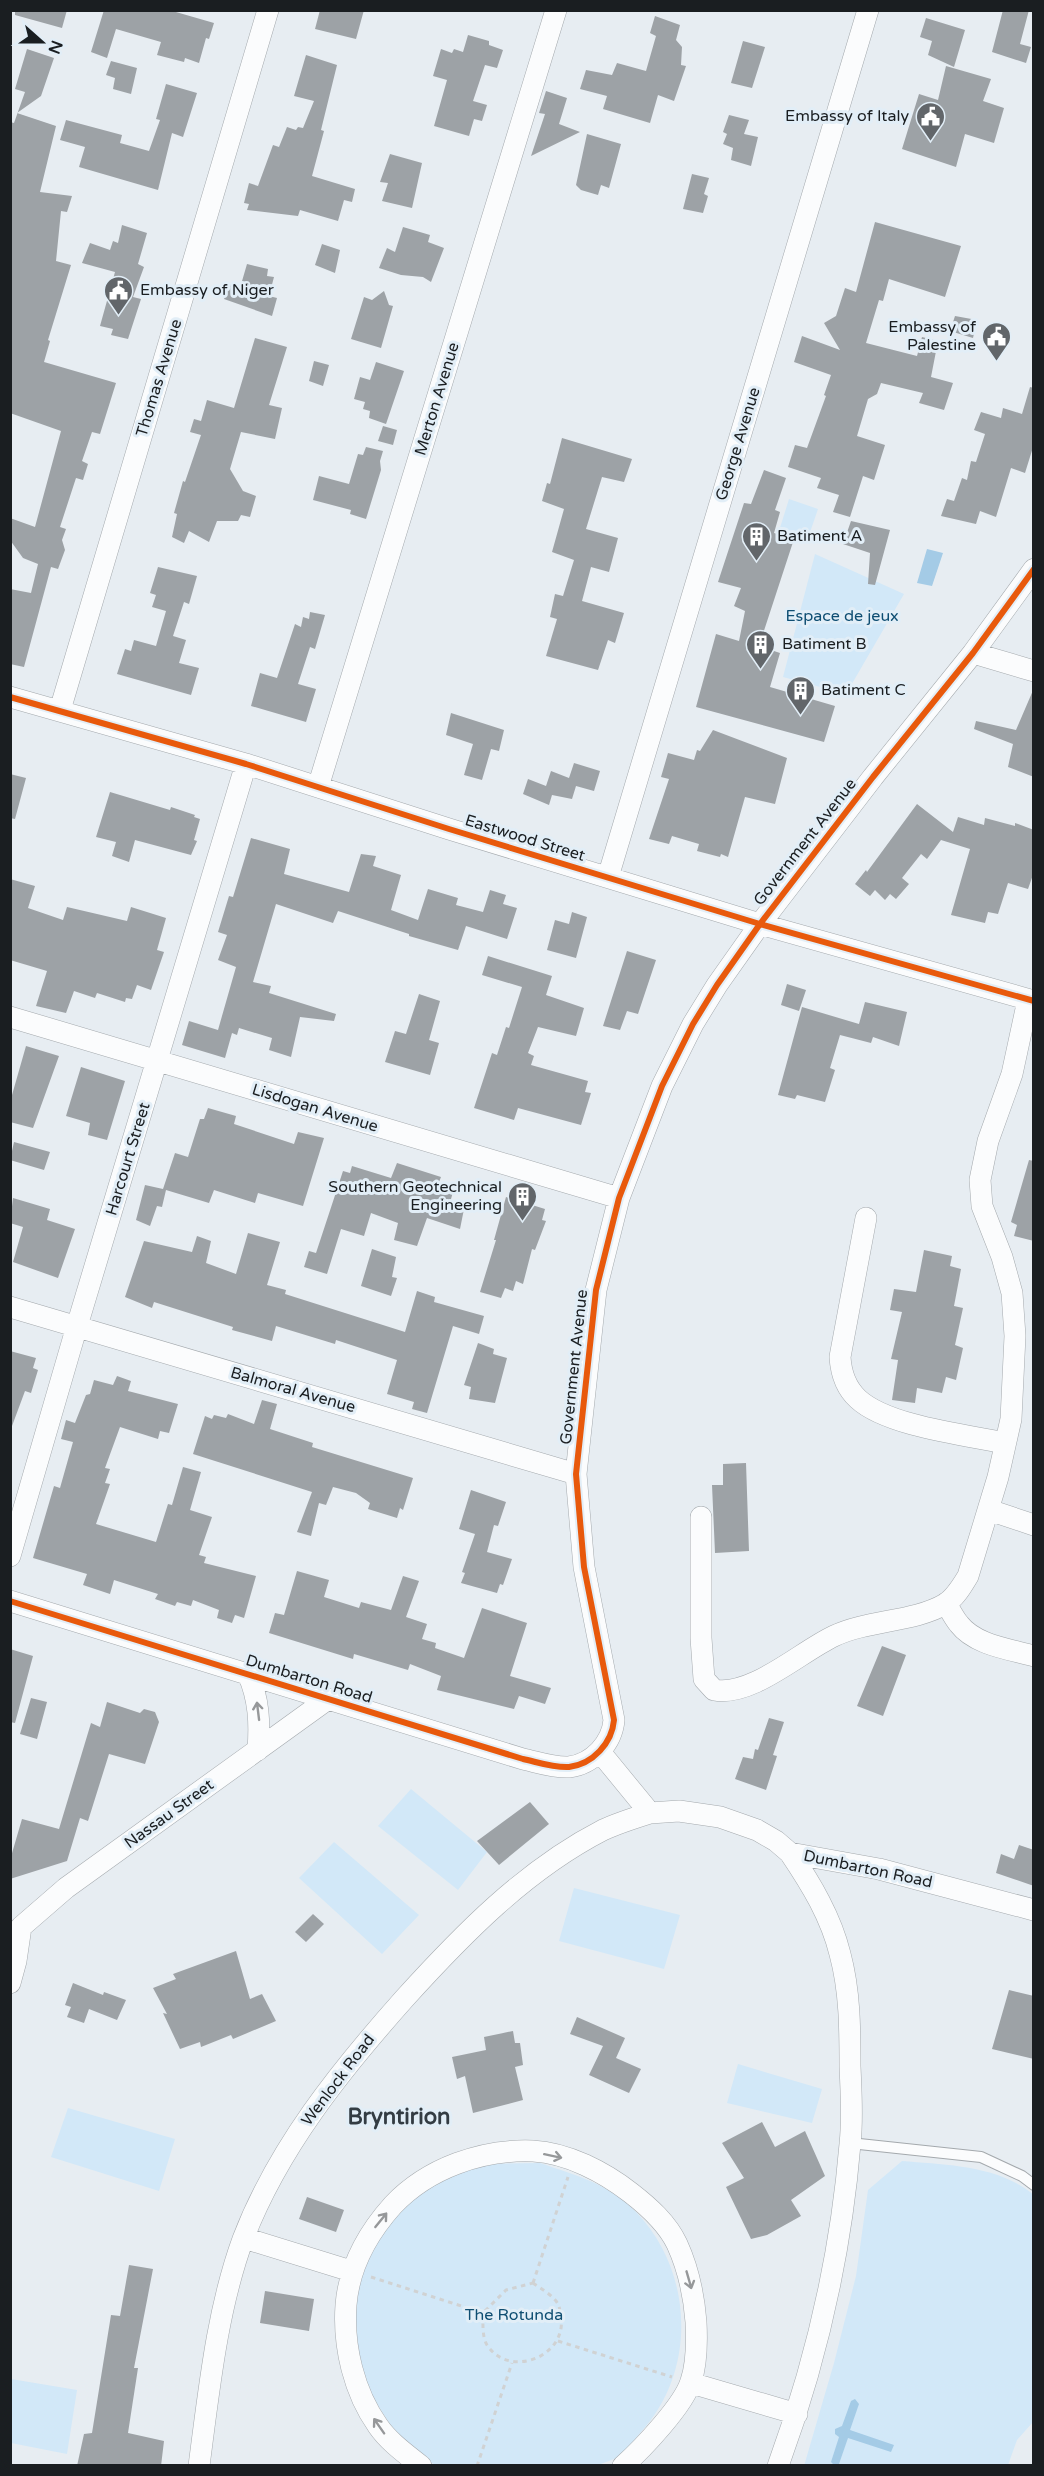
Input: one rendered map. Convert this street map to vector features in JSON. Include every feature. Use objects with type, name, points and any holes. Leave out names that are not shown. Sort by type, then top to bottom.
[{"type":"street","name":"Thomas Avenue","points":[[60,710],[268,10]]},
{"type":"street","name":"Merton Avenue","points":[[318,787],[556,10]]},
{"type":"street","name":"George Avenue","points":[[608,877],[868,10]]},
{"type":"street","name":"Government Avenue","points":[[600,1752],[610,1738],[614,1720],[584,1567],[576,1474],[596,1290],[619,1198],[662,1086],[693,1024],[760,924],[873,777],[973,653],[1034,569]]},
{"type":"street","points":[[973,653],[1034,671]]},
{"type":"street","name":"Eastwood Street","points":[[10,697],[246,764],[760,924],[1031,1000]]},
{"type":"street","name":"Harcourt Street","points":[[10,1556],[246,764]]},
{"type":"street","points":[[701,1517],[701,1638],[704,1679],[714,1690],[738,1688],[762,1678],[833,1636],[851,1629],[929,1611],[946,1604],[968,1576],[989,1510],[1011,1419],[1015,1336],[1012,1293],[1002,1257],[982,1206],[980,1180],[988,1141],[1012,1074],[1031,1000]]},
{"type":"street","name":"Lisdogan Avenue","points":[[10,1017],[619,1198]]},
{"type":"street","points":[[866,1218],[840,1357],[841,1368],[851,1391],[872,1408],[897,1419],[1005,1443]]},
{"type":"street","name":"Balmoral Avenue","points":[[10,1306],[576,1474]]},
{"type":"street","points":[[989,1510],[1034,1525]]},
{"type":"street","name":"Dumbarton Road","points":[[10,1601],[548,1764],[569,1767],[586,1761],[600,1752]]},
{"type":"street","points":[[946,1604],[959,1625],[980,1640],[1034,1656]]},
{"type":"street","points":[[248,1674],[255,1692],[259,1717],[258,1750]]},
{"type":"street","name":"Nassau Street","points":[[16,1926],[328,1699]]},
{"type":"street","points":[[600,1752],[650,1814]]},
{"type":"street","name":"Dumbarton Road","points":[[650,1814],[679,1811],[720,1818],[757,1830],[776,1841],[790,1853],[879,1869],[1034,1910]]},
{"type":"street","name":"Wenlock Road","points":[[199,2466],[219,2331],[234,2269],[244,2238],[276,2170],[310,2114],[363,2045],[440,1959],[510,1892],[564,1853],[604,1830],[650,1814]]},
{"type":"street","points":[[778,2466],[797,2414],[831,2283],[850,2143],[850,2015],[840,1954],[827,1916],[813,1886],[790,1853]]},
{"type":"street","points":[[10,1983],[16,1961],[16,1926]]},
{"type":"street","points":[[421,2466],[396,2446],[378,2427],[353,2376],[345,2322],[351,2271],[376,2224],[408,2190],[444,2168],[486,2155],[533,2151],[574,2160],[615,2180],[645,2204],[662,2222],[676,2243],[695,2302],[696,2333],[691,2383],[645,2446],[623,2466]]},
{"type":"street","points":[[244,2238],[351,2271]]},
{"type":"street","points":[[691,2383],[797,2414]]},
{"type":"lane","points":[[850,2143],[981,2157],[1022,2176],[1034,2185]]},
{"type":"path","points":[[533,2283],[574,2160]]},
{"type":"path","points":[[351,2271],[483,2313]]},
{"type":"path","points":[[533,2283],[558,2304],[562,2326],[558,2340],[546,2353],[532,2361],[512,2363],[486,2345],[483,2313],[506,2290],[533,2283]]},
{"type":"path","points":[[558,2340],[691,2383]]},
{"type":"path","points":[[477,2466],[512,2363]]},
{"type":"green space","points":[[789,499],[818,509],[807,541],[779,531]]},
{"type":"green space","name":"Espace de jeux","points":[[815,554],[904,594],[846,694],[783,677]]},
{"type":"green space","points":[[411,1789],[487,1852],[458,1890],[378,1826]]},
{"type":"green space","points":[[334,1842],[419,1915],[382,1954],[299,1878]]},
{"type":"green space","points":[[574,1888],[680,1915],[664,1969],[559,1941]]},
{"type":"green space","points":[[738,2064],[822,2089],[812,2123],[727,2103]]},
{"type":"green space","points":[[68,2108],[175,2139],[159,2191],[51,2157]]},
{"type":"green space","points":[[902,2161],[971,2168],[988,2172],[1020,2185],[1034,2195],[1033,2422],[1017,2440],[1008,2465],[804,2466],[856,2276],[868,2190]]},
{"type":"green space","name":"The Rotunda","points":[[540,2163],[603,2187],[636,2212],[655,2236],[669,2263],[678,2292],[681,2322],[679,2351],[672,2380],[659,2407],[641,2432],[619,2456],[612,2460],[598,2465],[435,2465],[403,2444],[364,2384],[353,2343],[354,2300],[369,2254],[397,2214],[431,2185],[485,2164]]},
{"type":"green space","points":[[11,2379],[77,2390],[67,2454],[11,2443]]},
{"type":"water","points":[[927,549],[943,553],[932,586],[917,583]]},
{"type":"water","points":[[855,2399],[859,2404],[850,2430],[894,2445],[891,2452],[848,2438],[839,2464],[834,2465],[831,2462],[839,2437],[835,2434],[835,2429],[842,2426],[851,2401]]},
{"type":"building","points":[[15,10],[67,10],[62,28],[15,15]]},
{"type":"building","points":[[104,10],[169,10],[214,23],[209,39],[206,38],[199,63],[185,58],[184,62],[157,55],[161,42],[116,29],[107,58],[91,52]]},
{"type":"building","points":[[320,10],[364,10],[356,39],[315,29]]},
{"type":"building","points":[[1003,10],[1029,10],[1020,44],[1031,47],[1026,63],[992,52]]},
{"type":"building","points":[[655,16],[680,25],[676,40],[682,47],[681,65],[686,66],[674,101],[658,95],[650,123],[603,109],[607,96],[580,89],[586,70],[612,75],[617,63],[646,71],[656,36],[650,33]]},
{"type":"building","points":[[926,18],[965,30],[954,67],[928,55],[932,41],[920,37]]},
{"type":"building","points":[[468,35],[489,41],[489,45],[503,50],[497,68],[485,65],[473,101],[487,105],[482,121],[474,119],[469,136],[434,126],[447,80],[433,76],[441,49],[452,53],[454,49],[463,52]]},
{"type":"building","points":[[743,41],[765,47],[752,88],[731,83]]},
{"type":"building","points":[[27,49],[54,58],[41,96],[18,112],[25,92],[15,89]]},
{"type":"building","points":[[306,55],[337,65],[321,130],[324,131],[312,176],[355,189],[352,202],[344,200],[338,221],[300,210],[298,216],[247,210],[249,204],[244,203],[249,183],[258,186],[273,145],[279,147],[287,127],[296,130],[298,127],[303,128],[314,101],[294,96]]},
{"type":"building","points":[[111,61],[137,68],[131,94],[113,89],[115,78],[106,75]]},
{"type":"building","points":[[946,66],[991,79],[983,101],[1004,108],[994,143],[965,134],[956,167],[902,149],[919,94],[938,100]]},
{"type":"building","points":[[166,84],[197,93],[183,137],[172,133],[158,190],[79,167],[85,147],[60,140],[66,120],[122,135],[120,143],[149,151],[160,120],[156,119]]},
{"type":"building","points":[[546,91],[567,98],[559,124],[580,132],[531,156],[545,114],[539,113]]},
{"type":"building","points":[[17,113],[56,126],[40,192],[72,196],[67,212],[61,211],[56,261],[71,265],[48,340],[50,341],[44,362],[116,383],[100,434],[92,432],[82,461],[88,464],[83,480],[76,478],[60,527],[66,529],[62,540],[65,550],[58,569],[51,567],[24,667],[10,664],[10,589],[31,593],[38,564],[23,558],[10,540],[10,518],[35,527],[61,431],[10,413],[10,122],[14,123]]},
{"type":"building","points":[[729,115],[749,120],[744,134],[758,137],[751,166],[731,160],[733,148],[723,144],[727,134],[723,132]]},
{"type":"building","points":[[587,134],[621,144],[609,188],[601,185],[598,195],[581,190],[576,185]]},
{"type":"building","points":[[390,154],[422,163],[412,208],[382,201],[388,183],[380,182]]},
{"type":"building","points":[[692,174],[709,178],[704,194],[708,196],[703,213],[683,209]]},
{"type":"building","points":[[875,222],[961,246],[945,297],[889,279],[883,301],[879,300],[866,343],[917,356],[922,337],[938,341],[931,377],[953,383],[944,410],[919,403],[923,393],[881,383],[877,394],[868,399],[857,436],[885,445],[874,480],[863,476],[850,517],[833,512],[839,495],[817,488],[821,478],[788,467],[795,445],[807,448],[826,396],[824,395],[831,375],[794,362],[802,336],[840,350],[824,323],[836,316],[845,288],[856,292]]},
{"type":"building","points":[[122,225],[147,233],[138,264],[144,267],[133,297],[141,299],[128,339],[111,335],[113,329],[100,326],[115,272],[82,263],[90,243],[110,250],[113,241],[118,243]]},
{"type":"building","points":[[403,227],[430,235],[428,242],[444,248],[431,282],[423,277],[401,275],[379,268],[387,248],[395,252]]},
{"type":"building","points":[[322,244],[340,250],[335,273],[315,265]]},
{"type":"building","points":[[247,264],[268,269],[267,276],[274,277],[269,296],[277,298],[272,316],[224,299],[231,284],[240,288]]},
{"type":"building","points":[[384,291],[389,305],[393,306],[381,348],[351,339],[364,297],[372,300]]},
{"type":"building","points":[[955,316],[977,320],[973,338],[950,331]]},
{"type":"building","points":[[255,338],[287,347],[269,405],[282,408],[275,439],[241,432],[230,469],[243,491],[256,496],[250,517],[241,515],[238,521],[217,521],[209,542],[189,531],[184,543],[172,537],[177,514],[174,513],[183,481],[185,482],[201,435],[190,432],[194,419],[201,421],[207,400],[234,408]]},
{"type":"building","points":[[314,361],[329,365],[323,386],[309,381]]},
{"type":"building","points":[[376,362],[404,371],[386,424],[369,418],[370,411],[363,409],[365,402],[354,399],[360,377],[370,380]]},
{"type":"building","points":[[1030,387],[1034,388],[1034,444],[1025,473],[1011,468],[996,517],[980,511],[976,524],[941,516],[947,499],[954,501],[962,478],[967,480],[971,461],[976,462],[985,434],[974,430],[981,412],[1001,418],[1003,408],[1022,414]]},
{"type":"building","points":[[383,426],[397,430],[393,445],[378,441]]},
{"type":"building","points":[[562,438],[632,459],[624,482],[602,477],[586,529],[618,538],[609,572],[591,567],[582,601],[624,613],[615,643],[608,640],[598,670],[546,656],[557,619],[550,617],[555,594],[563,596],[574,560],[552,552],[564,509],[542,501],[547,483],[550,484]]},
{"type":"building","points":[[366,447],[383,451],[380,461],[381,470],[366,519],[350,514],[351,510],[313,500],[319,476],[349,484],[358,454],[363,455]]},
{"type":"building","points":[[764,470],[786,478],[775,510],[780,512],[774,533],[794,539],[759,646],[780,653],[770,687],[835,706],[824,742],[696,707],[716,634],[739,641],[745,611],[734,606],[741,588],[718,582],[744,503],[751,504]]},
{"type":"building","points":[[851,521],[890,530],[875,585],[868,584],[870,553],[843,544]]},
{"type":"building","points":[[158,567],[197,576],[189,604],[184,602],[173,636],[186,640],[179,663],[199,668],[191,695],[117,674],[125,649],[131,651],[134,640],[156,646],[166,611],[152,607],[156,595],[150,593]]},
{"type":"building","points":[[310,612],[325,615],[315,649],[310,647],[298,684],[316,689],[306,722],[251,706],[260,673],[277,678],[295,624],[301,627],[303,617],[309,619]]},
{"type":"building","points":[[1034,688],[1034,777],[1008,767],[1013,744],[974,729],[976,721],[1016,730]]},
{"type":"building","points":[[451,713],[504,730],[499,751],[491,749],[482,780],[464,775],[473,744],[446,735]]},
{"type":"building","points":[[713,730],[787,758],[775,804],[745,797],[728,857],[697,851],[699,844],[672,836],[669,844],[649,839],[669,779],[661,777],[668,753],[694,760],[697,750],[700,751]]},
{"type":"building","points":[[574,763],[600,771],[594,791],[576,786],[572,799],[552,795],[549,805],[523,794],[528,779],[546,786],[551,771],[569,778]]},
{"type":"building","points":[[10,774],[26,778],[15,819],[10,818]]},
{"type":"building","points":[[110,792],[195,815],[194,817],[200,819],[194,840],[197,841],[191,855],[135,840],[129,862],[112,856],[116,842],[96,837]]},
{"type":"building","points":[[917,804],[953,832],[958,817],[984,825],[985,818],[1015,826],[1015,823],[1034,830],[1034,872],[1028,889],[1008,883],[998,914],[988,912],[985,923],[951,915],[970,849],[941,840],[927,859],[921,854],[902,878],[909,884],[896,899],[890,894],[885,900],[875,890],[870,896],[855,884],[866,870],[867,872]]},
{"type":"building","points":[[251,838],[290,849],[284,874],[349,892],[361,854],[376,856],[373,866],[401,875],[391,910],[418,920],[428,889],[458,898],[456,905],[483,912],[490,890],[506,895],[503,904],[517,908],[507,939],[466,926],[458,950],[409,936],[409,934],[338,911],[333,923],[276,904],[253,982],[271,986],[269,993],[336,1014],[334,1021],[300,1017],[291,1057],[269,1050],[272,1038],[239,1028],[237,1035],[232,1033],[225,1058],[182,1045],[189,1021],[218,1030],[236,967],[218,960],[227,935],[218,932],[229,896],[233,897]]},
{"type":"building","points":[[10,879],[35,886],[28,908],[63,920],[67,907],[127,921],[131,907],[166,918],[157,950],[164,952],[151,990],[137,985],[132,999],[126,998],[125,1002],[97,993],[95,998],[74,991],[66,1013],[36,1006],[47,971],[10,960]]},
{"type":"building","points":[[572,912],[587,917],[576,958],[547,950],[555,920],[569,924]]},
{"type":"building","points":[[627,951],[656,960],[638,1014],[627,1011],[620,1030],[603,1026]]},
{"type":"building","points":[[488,956],[552,976],[546,995],[584,1008],[576,1036],[538,1027],[528,1053],[534,1056],[531,1065],[588,1081],[585,1092],[591,1093],[581,1125],[518,1108],[514,1120],[474,1108],[492,1053],[497,1055],[506,1027],[509,1028],[522,987],[482,975]]},
{"type":"building","points":[[787,984],[806,990],[799,1011],[781,1005]]},
{"type":"building","points":[[419,994],[440,1001],[429,1040],[439,1043],[430,1075],[385,1062],[395,1031],[406,1034]]},
{"type":"building","points":[[865,1002],[907,1012],[899,1046],[873,1037],[871,1043],[840,1035],[830,1068],[835,1070],[825,1102],[797,1095],[795,1099],[778,1095],[802,1007],[859,1024]]},
{"type":"building","points":[[26,1046],[59,1056],[33,1128],[10,1122],[10,1102]]},
{"type":"building","points":[[81,1067],[125,1081],[107,1140],[88,1135],[90,1123],[66,1116]]},
{"type":"building","points":[[208,1108],[236,1116],[234,1124],[294,1144],[298,1132],[324,1138],[303,1206],[258,1193],[255,1203],[214,1190],[209,1203],[166,1190],[162,1207],[157,1206],[150,1226],[136,1220],[145,1185],[163,1189],[175,1153],[188,1157],[200,1119],[204,1119]]},
{"type":"building","points":[[14,1142],[50,1152],[44,1170],[10,1160]]},
{"type":"building","points":[[1029,1160],[1034,1161],[1034,1241],[1014,1236],[1017,1225],[1011,1222]]},
{"type":"building","points":[[397,1163],[441,1177],[437,1187],[453,1192],[449,1206],[464,1209],[460,1229],[427,1218],[417,1246],[394,1240],[398,1223],[371,1213],[364,1236],[341,1229],[327,1274],[304,1267],[309,1251],[316,1253],[343,1171],[350,1173],[352,1166],[391,1178]]},
{"type":"building","points":[[506,1197],[545,1209],[542,1220],[546,1221],[535,1250],[532,1249],[523,1284],[516,1281],[513,1291],[505,1288],[501,1298],[480,1292]]},
{"type":"building","points":[[13,1198],[50,1209],[47,1220],[75,1229],[58,1278],[13,1262],[23,1227],[10,1223]]},
{"type":"building","points":[[248,1233],[280,1242],[267,1285],[286,1290],[285,1294],[405,1332],[417,1291],[435,1297],[434,1302],[484,1316],[479,1334],[453,1326],[427,1413],[412,1409],[414,1402],[387,1394],[397,1360],[336,1340],[335,1344],[276,1326],[272,1341],[232,1330],[233,1327],[154,1302],[152,1308],[125,1297],[144,1241],[192,1252],[197,1236],[211,1241],[206,1263],[236,1274]]},
{"type":"building","points":[[372,1249],[396,1257],[392,1277],[397,1278],[391,1296],[361,1286]]},
{"type":"building","points":[[924,1250],[952,1256],[950,1266],[961,1269],[954,1306],[963,1308],[955,1345],[963,1348],[956,1380],[946,1377],[942,1393],[917,1388],[915,1403],[892,1400],[898,1360],[891,1359],[902,1312],[890,1310],[894,1289],[916,1292]]},
{"type":"building","points":[[478,1343],[494,1349],[493,1354],[507,1358],[495,1403],[469,1399],[471,1387],[464,1385]]},
{"type":"building","points":[[10,1351],[36,1358],[33,1368],[38,1370],[31,1393],[25,1391],[12,1426]]},
{"type":"building","points":[[117,1376],[131,1381],[128,1391],[178,1404],[169,1433],[160,1431],[158,1439],[120,1427],[105,1468],[110,1469],[105,1483],[110,1484],[96,1524],[156,1542],[168,1504],[172,1505],[183,1467],[201,1472],[190,1510],[212,1517],[199,1555],[206,1557],[204,1563],[256,1576],[244,1618],[235,1615],[232,1623],[217,1618],[219,1610],[193,1600],[191,1606],[177,1602],[175,1606],[155,1599],[158,1594],[114,1580],[110,1594],[83,1585],[87,1574],[33,1558],[54,1486],[60,1488],[73,1442],[61,1439],[66,1420],[75,1423],[86,1395],[90,1394],[94,1380],[113,1385]]},
{"type":"building","points":[[262,1400],[277,1404],[270,1429],[313,1443],[312,1447],[413,1478],[403,1510],[400,1508],[397,1518],[368,1509],[370,1503],[356,1493],[333,1487],[326,1505],[319,1503],[311,1536],[297,1532],[312,1492],[193,1454],[205,1416],[212,1419],[214,1415],[226,1418],[228,1414],[254,1424]]},
{"type":"building","points":[[746,1463],[749,1551],[715,1553],[712,1485],[723,1485],[723,1464]]},
{"type":"building","points":[[471,1490],[506,1502],[498,1526],[494,1525],[487,1552],[512,1559],[503,1585],[500,1584],[497,1593],[461,1583],[465,1573],[462,1572],[475,1534],[459,1529]]},
{"type":"building","points":[[297,1571],[329,1580],[324,1597],[359,1608],[361,1602],[391,1610],[403,1576],[419,1581],[406,1617],[427,1624],[422,1639],[436,1643],[435,1648],[464,1658],[482,1608],[527,1623],[510,1676],[551,1688],[545,1704],[519,1696],[514,1709],[437,1690],[441,1676],[410,1664],[408,1670],[354,1654],[353,1659],[269,1633],[275,1613],[284,1615]]},
{"type":"building","points":[[882,1646],[906,1655],[883,1716],[857,1706]]},
{"type":"building","points":[[10,1649],[33,1656],[15,1723],[10,1722]]},
{"type":"building","points":[[31,1698],[47,1702],[37,1739],[20,1734]]},
{"type":"building","points":[[107,1702],[140,1713],[144,1709],[155,1712],[159,1722],[145,1764],[109,1754],[88,1821],[80,1818],[67,1861],[10,1879],[10,1860],[22,1819],[59,1829],[91,1723],[100,1727]]},
{"type":"building","points":[[769,1718],[784,1722],[773,1755],[777,1756],[766,1790],[735,1779],[743,1757],[753,1759]]},
{"type":"building","points":[[530,1802],[549,1824],[499,1865],[477,1841]]},
{"type":"building","points":[[1019,1845],[1034,1850],[1034,1886],[996,1873],[1001,1854],[1014,1859]]},
{"type":"building","points":[[313,1914],[324,1924],[306,1942],[295,1932]]},
{"type":"building","points":[[236,1951],[250,1999],[262,1994],[276,2021],[233,2039],[231,2035],[201,2047],[200,2042],[180,2049],[163,2013],[167,2014],[153,1988],[176,1979],[173,1974]]},
{"type":"building","points":[[73,1983],[103,1995],[104,1992],[126,2000],[117,2020],[89,2009],[84,2023],[67,2017],[71,2007],[65,2005]]},
{"type":"building","points":[[1009,1990],[1034,1996],[1034,2059],[992,2049]]},
{"type":"building","points":[[577,2017],[625,2038],[616,2058],[641,2069],[629,2093],[589,2075],[603,2046],[570,2034]]},
{"type":"building","points":[[513,2031],[515,2043],[520,2043],[523,2065],[515,2067],[523,2100],[473,2113],[465,2076],[457,2079],[452,2057],[486,2050],[484,2037]]},
{"type":"building","points":[[762,2122],[775,2147],[805,2131],[825,2176],[791,2200],[801,2216],[767,2235],[751,2239],[726,2187],[744,2178],[722,2143]]},
{"type":"building","points":[[307,2197],[344,2210],[336,2232],[299,2219]]},
{"type":"building","points":[[129,2265],[153,2269],[134,2368],[138,2368],[128,2433],[164,2441],[161,2466],[77,2466],[84,2434],[92,2433],[111,2315],[120,2316]]},
{"type":"building","points":[[265,2291],[314,2299],[309,2331],[260,2323]]},
{"type":"cycle path","points":[[10,1601],[523,1759],[552,1766],[569,1767],[586,1762],[600,1751],[610,1737],[614,1720],[584,1567],[576,1474],[596,1290],[619,1198],[662,1086],[693,1024],[717,985],[760,924],[873,777],[973,653],[1034,569]]},
{"type":"cycle path","points":[[10,697],[246,764],[760,924],[1034,1001]]},
{"type":"place","name":"Embassy of Italy","points":[[930,142]]},
{"type":"place","name":"Embassy of Niger","points":[[119,316]]},
{"type":"place","name":"Embassy of Palestine","points":[[997,362]]},
{"type":"place","name":"Batiment A","points":[[756,562]]},
{"type":"place","name":"Batiment B","points":[[761,670]]},
{"type":"place","name":"Batiment C","points":[[800,716]]},
{"type":"place","name":"Southern Geotechnical Engineering","points":[[523,1222]]},
{"type":"district","name":"Bryntirion","points":[[399,2117]]}]
